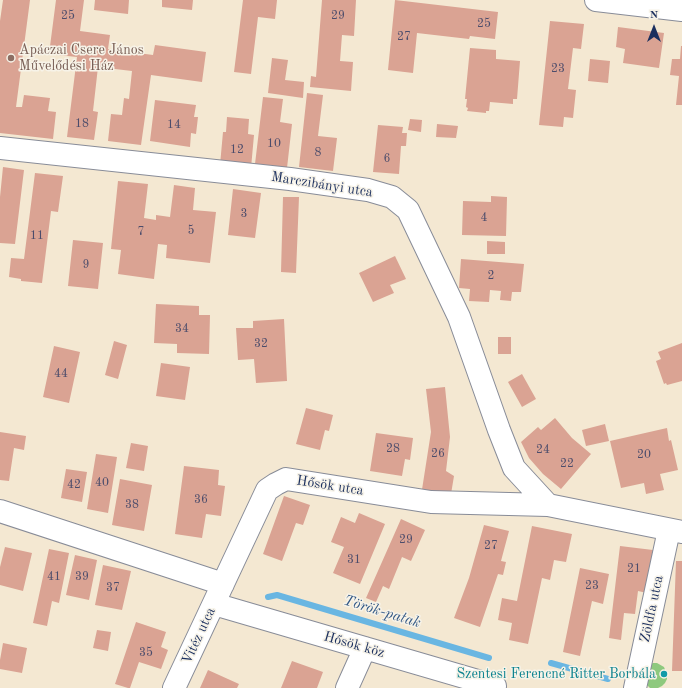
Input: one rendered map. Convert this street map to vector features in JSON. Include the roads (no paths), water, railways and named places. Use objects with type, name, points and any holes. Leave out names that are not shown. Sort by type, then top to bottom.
[{"type":"street","points":[[596,0],[682,10]]},
{"type":"street","name":"Marczibányi utca","points":[[0,148],[290,178],[368,190],[392,197],[408,210],[459,317],[514,468],[548,505]]},
{"type":"street","name":"Hősök utca","points":[[223,584],[267,490],[286,479],[431,502],[548,505],[675,531]]},
{"type":"street","points":[[0,511],[223,584]]},
{"type":"street","name":"Zöldfa utca","points":[[636,688],[675,531]]},
{"type":"street","name":"Vitéz utca","points":[[174,688],[223,584]]},
{"type":"street","name":"Hősök köz","points":[[214,604],[494,687]]},
{"type":"street","points":[[347,688],[365,648]]},
{"type":"waterway","name":"Török-patak","points":[[268,597],[277,595],[489,658]]},
{"type":"waterway","name":"Török-patak","points":[[551,663],[608,679]]},
{"type":"place","name":"Apáczai Csere János Művelődési Ház","points":[[11,58]]},
{"type":"place","name":"Szentesi Ferencné Ritter Borbála","points":[[664,674]]}]
